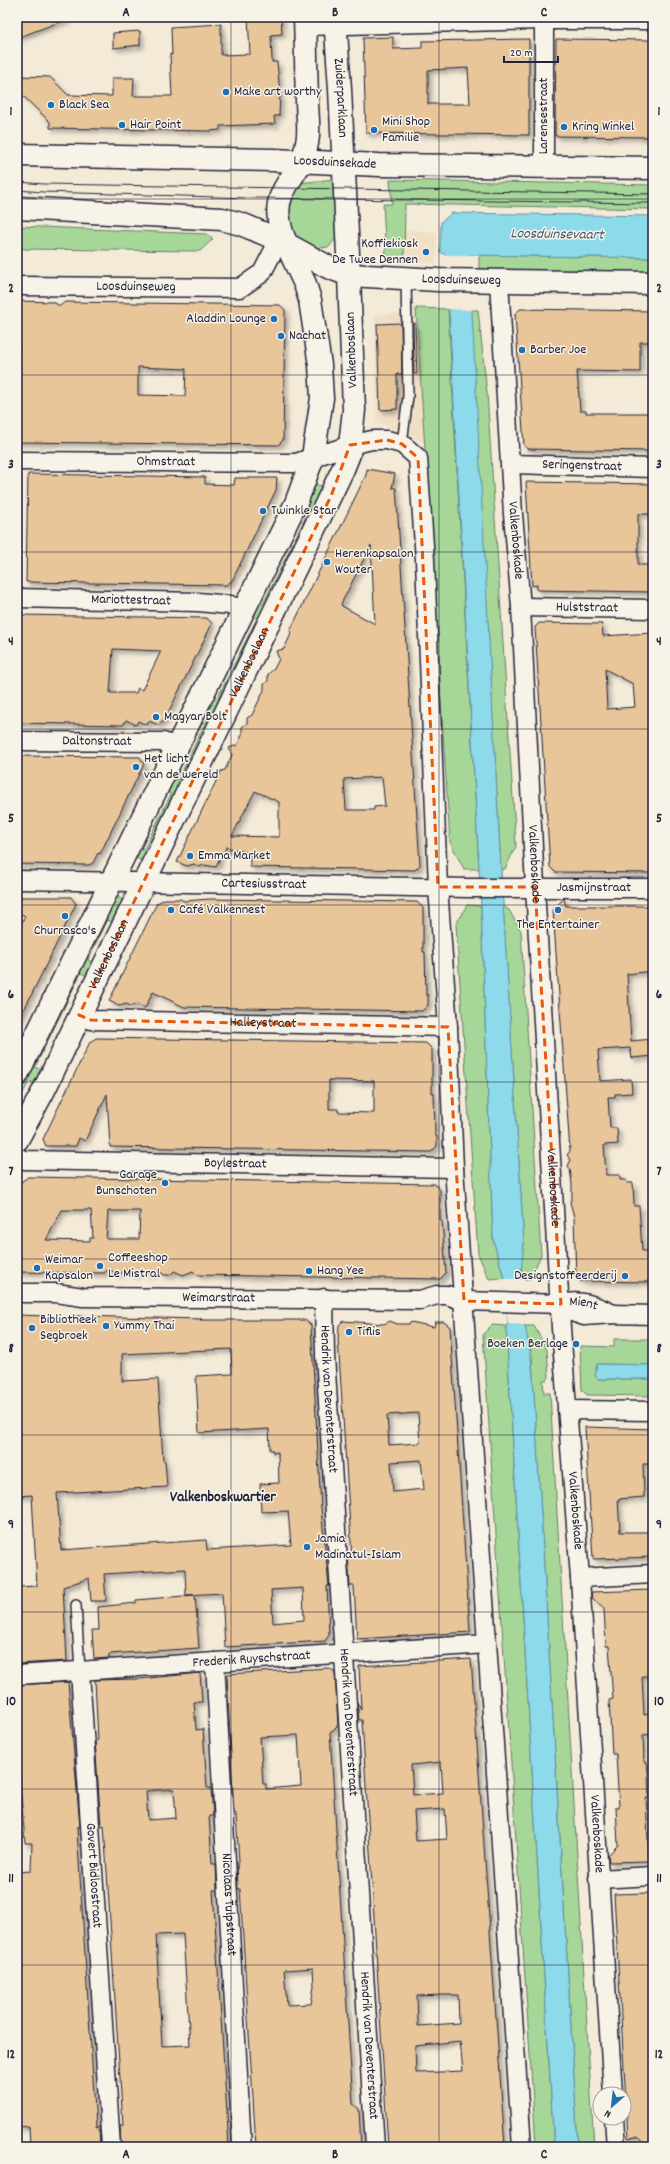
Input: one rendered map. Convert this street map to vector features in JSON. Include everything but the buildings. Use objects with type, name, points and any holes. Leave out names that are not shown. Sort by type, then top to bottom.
[{"type":"street","points":[[282,242],[278,222],[278,202],[281,193],[301,161],[308,138],[306,21],[544,18],[653,20]]},
{"type":"street","name":"Larensestraat","points":[[544,18],[544,167]]},
{"type":"street","name":"Zuiderparklaan","points":[[335,20],[340,89],[348,275]]},
{"type":"street","name":"Loosduinsekade","points":[[17,156],[301,161],[343,164],[653,168]]},
{"type":"street","name":"Loosduinseweg","points":[[17,208],[222,219],[241,224],[282,242],[328,267],[348,275],[438,280],[653,283]]},
{"type":"street","name":"Loosduinseweg","points":[[17,286],[240,288],[262,273],[282,242]]},
{"type":"street","name":"Valkenboslaan","points":[[17,1075],[296,503],[313,457],[322,398],[320,365],[307,289],[282,242]]},
{"type":"street","name":"Valkenboslaan","points":[[17,1140],[331,496],[347,459],[354,410],[348,275]]},
{"type":"street","name":"Valkenboskade","points":[[489,281],[511,464],[513,514],[521,608],[535,887],[567,1410],[580,1578],[598,1879],[612,2086]]},
{"type":"street","points":[[350,445],[372,440],[387,440],[402,444],[418,458],[425,560],[438,887],[448,1027],[454,1168],[522,2147]]},
{"type":"street","name":"Ohmstraat","points":[[17,461],[296,463],[350,445]]},
{"type":"street","name":"Seringenstraat","points":[[511,464],[653,468]]},
{"type":"street","name":"Mariottestraat","points":[[17,598],[198,602],[230,605],[243,611]]},
{"type":"street","name":"Hulststraat","points":[[521,608],[653,609]]},
{"type":"street","name":"Daltonstraat","points":[[17,741],[163,742],[177,747]]},
{"type":"street","name":"Cartesiusstraat","points":[[17,880],[511,888]]},
{"type":"street","name":"Jasmijnstraat","points":[[511,888],[653,888]]},
{"type":"street","name":"Halleystraat","points":[[79,1015],[91,1020],[448,1027]]},
{"type":"street","name":"Boylestraat","points":[[17,1157],[24,1160],[454,1168]]},
{"type":"street","name":"Weimarstraat","points":[[17,1293],[56,1293],[83,1297],[420,1300],[437,1295],[447,1295],[464,1301],[561,1304]]},
{"type":"street","name":"Hendrik van Deventerstraat","points":[[324,1298],[325,1355],[375,2147]]},
{"type":"street","name":"Mient","points":[[561,1304],[572,1312],[584,1316],[613,1314],[653,1315]]},
{"type":"street","points":[[567,1410],[653,1412]]},
{"type":"street","points":[[580,1578],[653,1574]]},
{"type":"street","name":"Frederik Ruyschstraat","points":[[17,1675],[487,1644]]},
{"type":"street","name":"Nicolaas Tulpstraat","points":[[215,1662],[242,2147]]},
{"type":"street","name":"Govert Bidloostraat","points":[[80,1671],[111,2147]]},
{"type":"street","points":[[598,1879],[653,1876]]},
{"type":"street","points":[[615,2126],[616,2147]]},
{"type":"lane","points":[[402,444],[408,396],[406,278]]},
{"type":"lane","name":"Govert Bidloostraat","points":[[76,1605],[80,1671]]},
{"type":"highlighted area","points":[[387,440],[402,444],[418,458],[438,887],[535,887],[561,1304],[464,1301],[448,1027],[91,1020],[79,1015],[331,496],[350,445]]},
{"type":"shaded area","points":[[405,230],[437,232],[436,263],[404,262]]},
{"type":"shaded area","points":[[416,308],[425,443],[376,421],[375,315],[401,313]]},
{"type":"green space","points":[[334,179],[336,238],[329,247],[319,248],[303,243],[292,231],[289,222],[289,203],[292,195],[299,183]]},
{"type":"green space","points":[[390,180],[653,185],[653,209],[405,204],[404,262],[386,257],[383,204],[392,204]]},
{"type":"green space","points":[[17,226],[206,234],[213,239],[200,251],[23,249],[17,248]]},
{"type":"green space","points":[[479,255],[653,258],[653,273],[479,270]]},
{"type":"green space","points":[[416,308],[448,309],[479,869],[464,869],[450,842]]},
{"type":"green space","points":[[471,310],[478,310],[487,393],[516,846],[505,869],[501,870]]},
{"type":"green space","points":[[312,483],[326,488],[145,862],[131,856],[136,845],[144,849],[171,794],[163,790],[170,777],[178,780],[210,713],[203,709],[209,696],[217,699],[257,618],[249,614],[256,600],[263,604],[309,510],[301,506]]},
{"type":"green space","points":[[116,896],[124,901],[115,923],[107,920],[88,960],[95,964],[89,977],[81,973],[35,1067],[43,1071],[37,1084],[29,1081],[17,1105],[17,1091],[110,899]]},
{"type":"green space","points":[[467,905],[481,906],[493,1239],[504,1278],[489,1279],[478,1254],[456,924]]},
{"type":"green space","points":[[503,906],[509,910],[521,931],[541,1255],[530,1279],[521,1279],[521,1261],[524,1244]]},
{"type":"green space","points":[[492,1325],[506,1326],[554,2147],[536,2147],[483,1334]]},
{"type":"green space","points":[[525,1326],[534,1326],[547,1350],[549,1377],[547,1380],[543,1380],[544,1393],[550,1393],[594,2147],[578,2147],[532,1354],[526,1335]]},
{"type":"green space","points":[[614,1339],[653,1339],[653,1365],[597,1364],[595,1375],[598,1379],[653,1379],[653,1396],[587,1395],[582,1390],[580,1346],[614,1347]]},
{"type":"water","name":"Loosduinsevaart","points":[[452,213],[653,216],[653,258],[469,255],[501,870],[524,1244],[521,1273],[521,1304],[531,1356],[533,1377],[578,2147],[554,2147],[506,1326],[508,1325],[504,1278],[493,1239],[481,906],[446,255],[440,252],[441,222]]},
{"type":"water","points":[[597,1364],[653,1365],[653,1379],[598,1379],[595,1375]]},
{"type":"pier","points":[[441,255],[479,255],[479,257],[471,257],[473,310],[446,309],[444,256]]},
{"type":"pier","points":[[503,1279],[522,1279],[525,1325],[508,1324]]},
{"type":"tram line","points":[[17,182],[44,184],[653,194]]},
{"type":"tram line","points":[[17,190],[252,198],[653,203]]},
{"type":"place","name":"Make art worthy","points":[[226,92]]},
{"type":"place","name":"Black Sea","points":[[51,105]]},
{"type":"place","name":"Hair Point","points":[[122,125]]},
{"type":"place","name":"Kring Winkel","points":[[564,127]]},
{"type":"place","name":"Mini Shop Familie","points":[[374,130]]},
{"type":"place","name":"Koffiekiosk De Twee Dennen","points":[[426,252]]},
{"type":"place","name":"Aladdin Lounge","points":[[274,319]]},
{"type":"place","name":"Nachat","points":[[281,336]]},
{"type":"place","name":"Barber Joe","points":[[522,350]]},
{"type":"place","name":"Twinkle Star","points":[[263,511]]},
{"type":"place","name":"Herenkapsalon Wouter","points":[[327,562]]},
{"type":"place","name":"Magyar Bolt","points":[[156,717]]},
{"type":"place","name":"Het licht van de wereld","points":[[136,767]]},
{"type":"place","name":"Emma Market","points":[[190,856]]},
{"type":"place","name":"Café Valkennest","points":[[171,910]]},
{"type":"place","name":"The Entertainer","points":[[558,910]]},
{"type":"place","name":"Churrasco's","points":[[65,916]]},
{"type":"place","name":"Garage Bunschoten","points":[[165,1183]]},
{"type":"place","name":"Coffeeshop Le Mistral","points":[[100,1266]]},
{"type":"place","name":"Weimar Kapsalon","points":[[37,1268]]},
{"type":"place","name":"Hang Yee","points":[[309,1271]]},
{"type":"place","name":"Designstoffeerderij","points":[[625,1276]]},
{"type":"place","name":"Yummy Thai","points":[[106,1326]]},
{"type":"place","name":"Bibliotheek Segbroek","points":[[32,1328]]},
{"type":"place","name":"Tiflis","points":[[349,1332]]},
{"type":"place","name":"Boeken Berlage","points":[[576,1344]]},
{"type":"place","name":"Jamia Madinatul-Islam","points":[[307,1547]]},
{"type":"district","name":"Valkenboskwartier","points":[[223,1498]]}]
